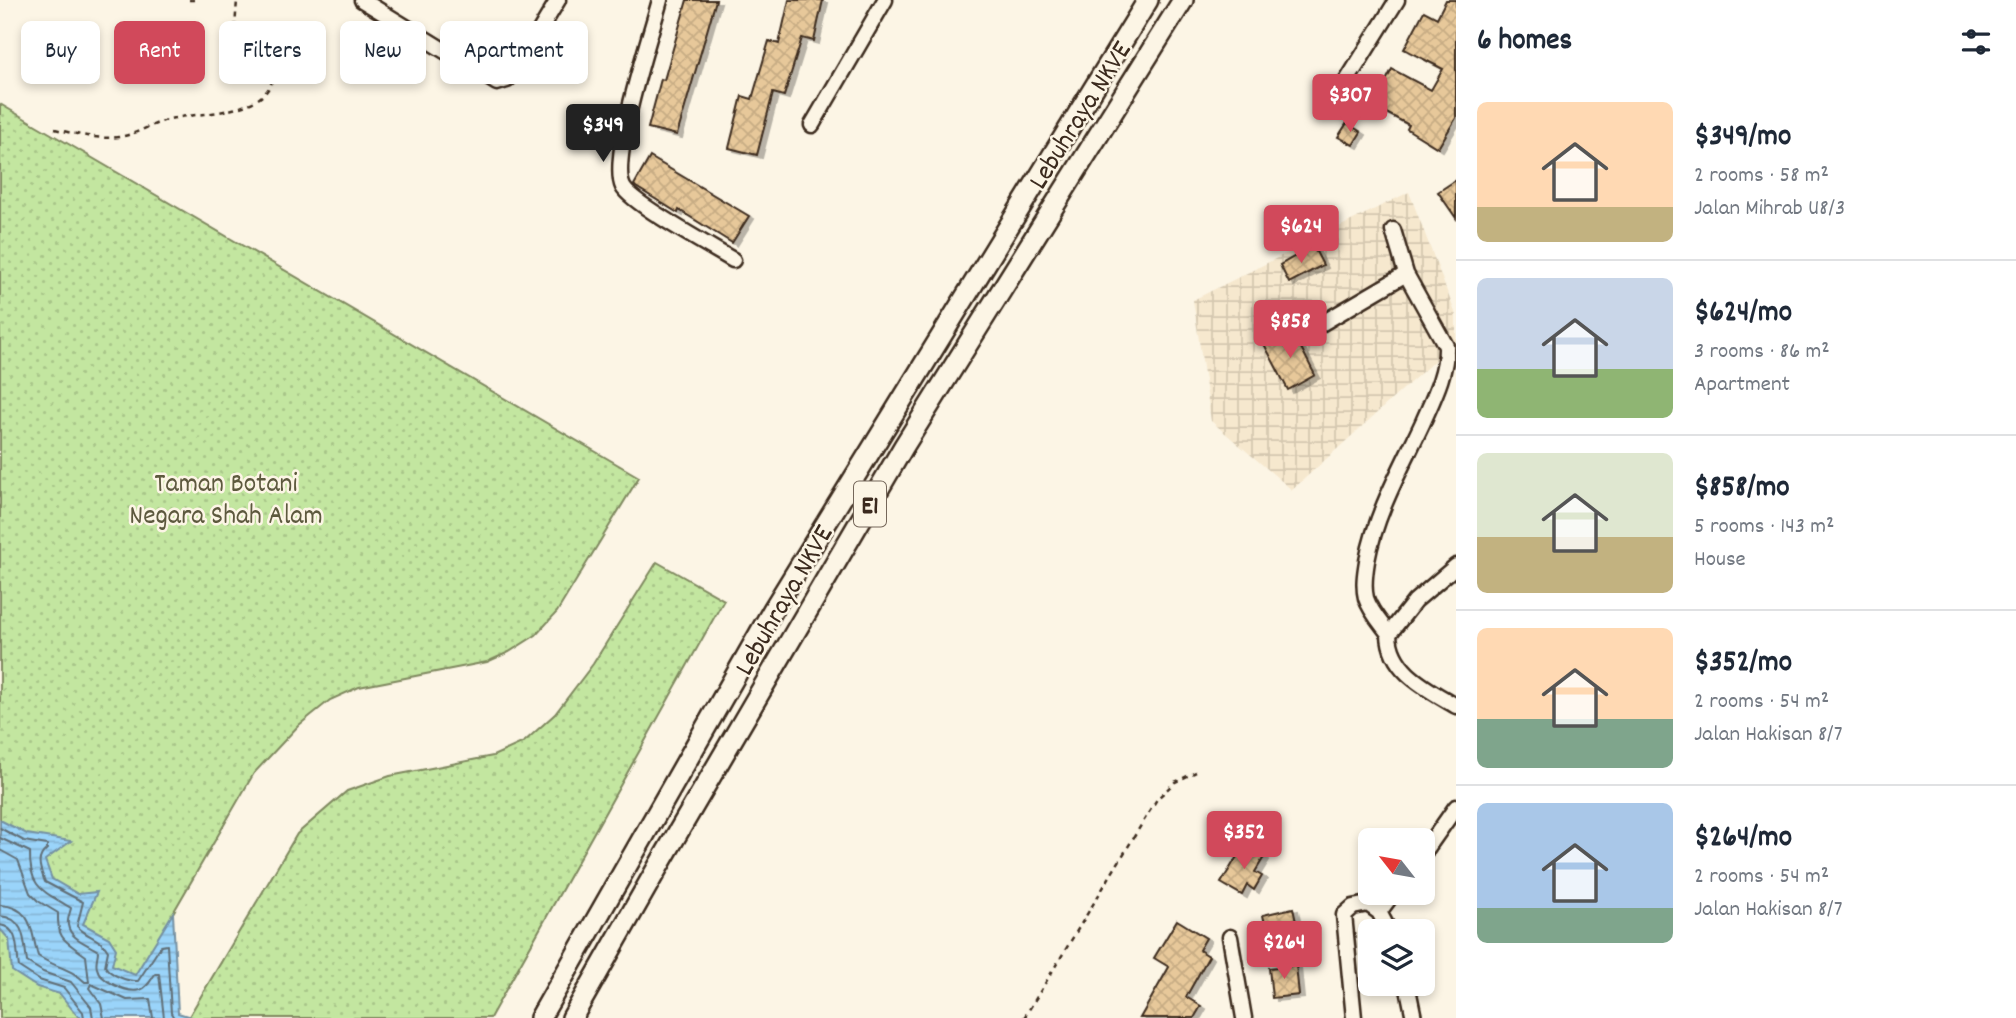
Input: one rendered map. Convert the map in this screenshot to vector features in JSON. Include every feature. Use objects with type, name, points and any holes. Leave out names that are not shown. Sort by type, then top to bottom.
[{"type":"highway","name":"Lebuhraya NKVE","points":[[540,1018],[774,608],[1148,0]]},
{"type":"highway","name":"Lebuhraya NKVE","points":[[572,1018],[904,446],[1183,0]]},
{"type":"street","points":[[362,0],[497,83],[507,80],[515,72],[558,0]]},
{"type":"street","points":[[660,0],[627,119],[620,168],[623,187],[639,203],[733,260]]},
{"type":"street","points":[[812,125],[885,0]]},
{"type":"street","points":[[1338,95],[1397,0]]},
{"type":"street","points":[[1393,230],[1406,274],[1446,346],[1447,354],[1432,402],[1371,538],[1366,570],[1366,600],[1389,634],[1389,643],[1399,665],[1423,685],[1456,706]]},
{"type":"street","points":[[1314,328],[1406,274]]},
{"type":"street","points":[[1389,634],[1415,601],[1456,566]]},
{"type":"street","points":[[1435,837],[1456,807]]},
{"type":"street","points":[[1354,1018],[1344,915],[1353,906],[1368,904],[1379,912],[1383,919]]},
{"type":"street","points":[[1379,912],[1384,905]]},
{"type":"street","points":[[1230,937],[1244,1018]]},
{"type":"street","points":[[1409,996],[1414,1018]]},
{"type":"path","points":[[188,0],[194,0]]},
{"type":"path","points":[[55,129],[88,136],[119,137],[173,118],[241,107],[263,96],[273,82],[273,72],[235,28],[237,0]]},
{"type":"path","points":[[1024,1018],[1157,799],[1175,782],[1196,772]]},
{"type":"shaded area","points":[[1409,192],[1456,315],[1456,341],[1292,490],[1211,421],[1193,300]]},
{"type":"green space","name":"Taman Botani Negara Shah Alam","points":[[0,104],[639,477],[557,612],[536,635],[487,662],[359,687],[330,700],[299,725],[254,773],[173,913],[125,1018],[0,1018]]},
{"type":"green space","points":[[657,562],[724,600],[490,1018],[188,1018],[297,834],[347,791],[390,776],[493,756],[524,742],[555,714],[593,664]]},
{"type":"water","points":[[0,820],[27,834],[71,841],[45,860],[52,879],[78,894],[97,892],[83,924],[109,938],[116,949],[112,965],[135,975],[173,913],[178,1013],[194,1018],[82,1018],[60,994],[37,987],[12,971],[9,939],[0,929]]},
{"type":"building","points":[[687,0],[716,0],[677,135],[648,128]]},
{"type":"building","points":[[789,0],[823,0],[814,41],[802,38],[784,96],[773,93],[757,155],[729,148],[742,96],[752,99],[769,41],[779,44]]},
{"type":"building","points":[[1446,0],[1456,0],[1456,118],[1438,148],[1407,129],[1409,125],[1373,106],[1392,69],[1431,90],[1443,69],[1404,49],[1424,11],[1437,18]]},
{"type":"building","points":[[1347,123],[1361,132],[1353,145],[1338,137]]},
{"type":"building","points":[[650,157],[749,216],[732,243],[634,185]]},
{"type":"building","points":[[1456,180],[1456,218],[1438,192]]},
{"type":"building","points":[[1313,246],[1323,265],[1289,283],[1280,265]]},
{"type":"building","points":[[1292,330],[1315,375],[1288,390],[1264,344]]},
{"type":"building","points":[[1244,845],[1264,857],[1255,872],[1262,876],[1254,890],[1247,885],[1242,895],[1221,883]]},
{"type":"building","points":[[1293,908],[1299,936],[1269,943],[1263,915]]},
{"type":"building","points":[[1177,920],[1206,938],[1199,950],[1209,956],[1186,997],[1201,1006],[1194,1018],[1140,1018],[1169,967],[1154,958]]},
{"type":"building","points":[[1296,965],[1299,995],[1272,998],[1269,968]]}]
